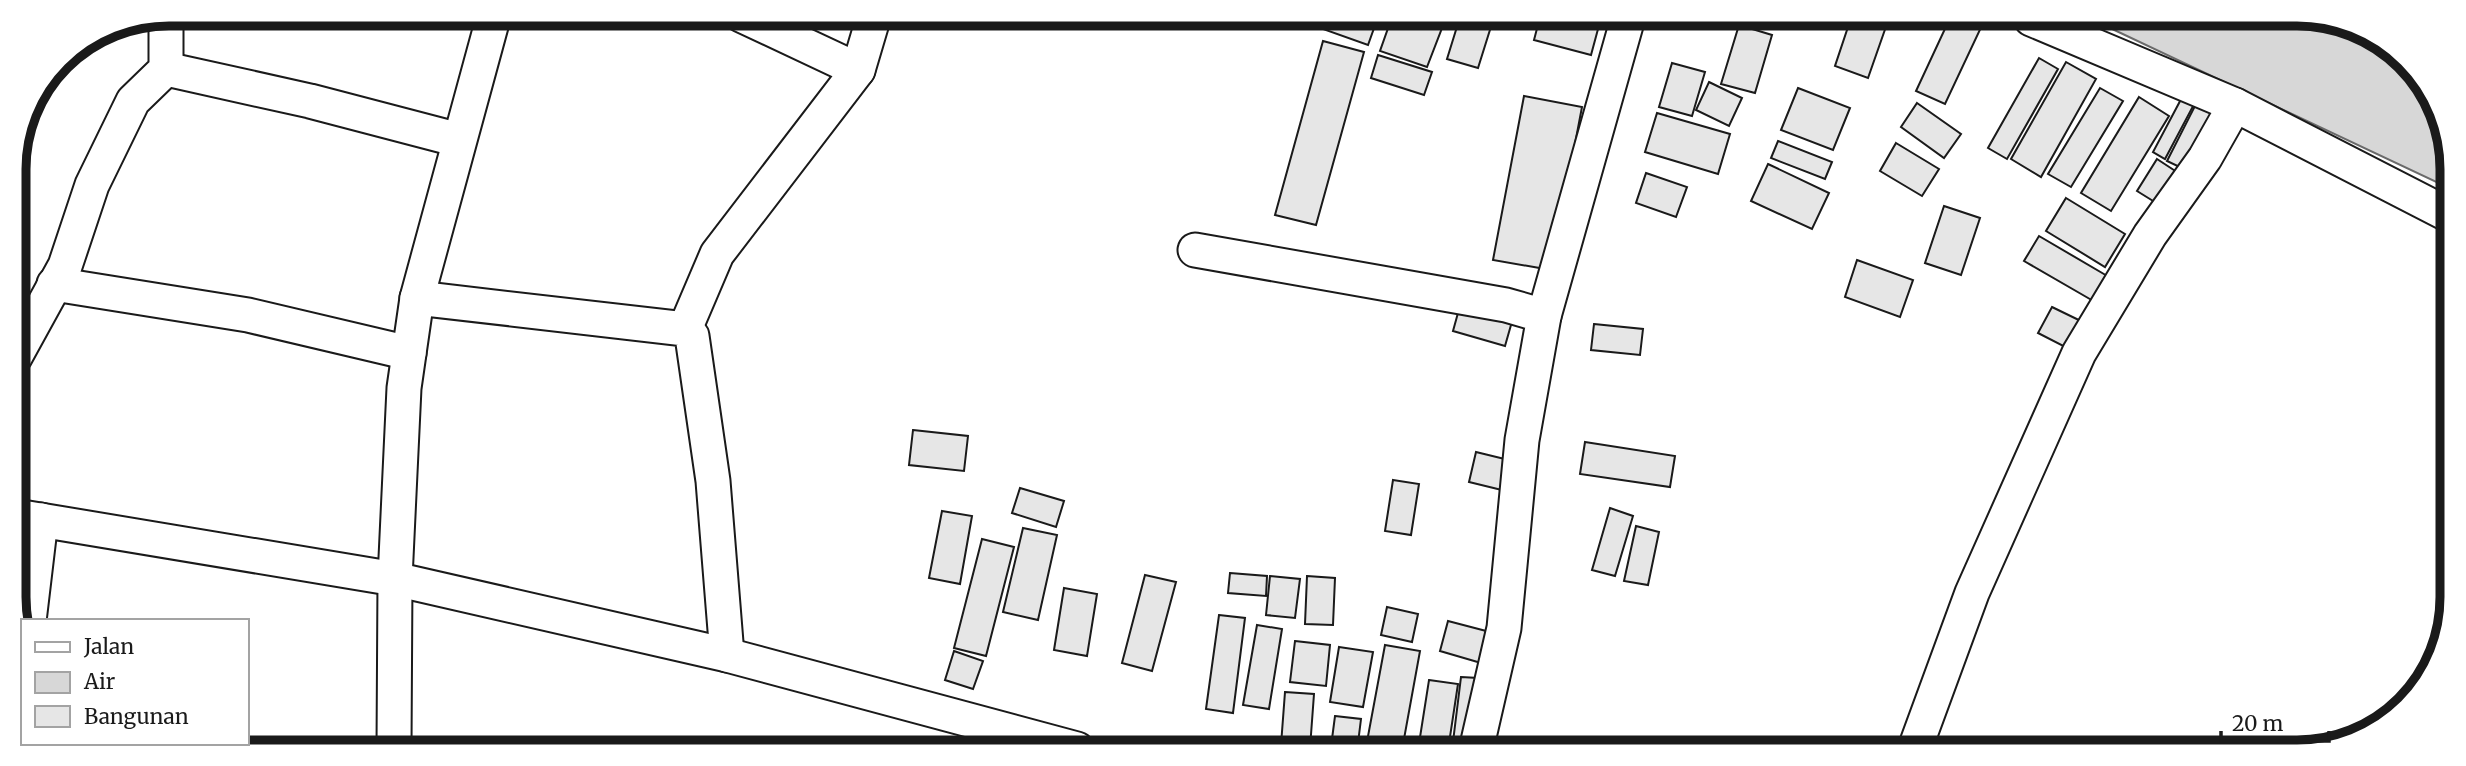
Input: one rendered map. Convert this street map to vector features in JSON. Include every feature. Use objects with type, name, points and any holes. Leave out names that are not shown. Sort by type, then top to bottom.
[{"type":"street","points":[[27,335],[65,266],[92,185],[133,100],[166,69],[166,26]]},
{"type":"street","points":[[394,740],[395,579],[404,388],[418,298],[491,26]]},
{"type":"street","points":[[764,26],[858,70]]},
{"type":"street","points":[[685,329],[717,254],[858,70],[871,26]]},
{"type":"street","points":[[1478,739],[1504,628],[1522,440],[1544,316],[1626,26]]},
{"type":"street","points":[[2048,26],[2235,105],[2440,210]]},
{"type":"street","points":[[166,69],[310,101],[460,140]]},
{"type":"street","points":[[1918,739],[1972,593],[2079,354],[2150,235],[2205,158],[2235,105]]},
{"type":"street","points":[[1195,250],[1506,305],[1544,316]]},
{"type":"street","points":[[54,284],[248,315],[409,354]]},
{"type":"street","points":[[418,298],[685,329],[692,336],[713,481],[727,655]]},
{"type":"street","points":[[29,619],[29,518],[395,579],[727,655],[1042,740]]},
{"type":"water","points":[[2106,26],[2297,26],[2316,27],[2352,37],[2368,45],[2398,68],[2421,98],[2437,141],[2440,184]]},
{"type":"building","points":[[1314,26],[1375,26],[1368,45]]},
{"type":"building","points":[[1389,26],[1442,28],[1427,67],[1380,51]]},
{"type":"building","points":[[1457,26],[1491,26],[1478,68],[1447,59]]},
{"type":"building","points":[[1538,26],[1599,26],[1591,55],[1534,40]]},
{"type":"building","points":[[1739,26],[1772,35],[1755,93],[1721,84]]},
{"type":"building","points":[[1848,26],[1886,26],[1868,78],[1835,66]]},
{"type":"building","points":[[1946,26],[1982,26],[1945,104],[1916,91]]},
{"type":"building","points":[[1323,41],[1364,52],[1316,225],[1275,215]]},
{"type":"building","points":[[1378,55],[1432,72],[1424,95],[1371,78]]},
{"type":"building","points":[[2039,58],[2058,69],[2007,159],[1988,148]]},
{"type":"building","points":[[2066,62],[2096,79],[2041,177],[2011,159]]},
{"type":"building","points":[[1672,63],[1705,72],[1692,116],[1659,107]]},
{"type":"building","points":[[1709,82],[1742,98],[1729,126],[1696,110]]},
{"type":"building","points":[[1798,88],[1850,108],[1833,150],[1781,130]]},
{"type":"building","points":[[2100,88],[2123,101],[2071,187],[2048,174]]},
{"type":"building","points":[[2187,88],[2199,95],[2165,159],[2153,152]]},
{"type":"building","points":[[1524,96],[1582,107],[1551,270],[1493,260]]},
{"type":"building","points":[[2200,96],[2221,107],[2188,171],[2167,161]]},
{"type":"building","points":[[2139,97],[2169,116],[2111,211],[2081,193]]},
{"type":"building","points":[[1917,103],[1961,134],[1944,158],[1901,127]]},
{"type":"building","points":[[1657,113],[1730,134],[1718,174],[1645,152]]},
{"type":"building","points":[[1778,141],[1832,162],[1825,179],[1771,158]]},
{"type":"building","points":[[1896,143],[1939,169],[1922,196],[1880,171]]},
{"type":"building","points":[[2157,159],[2186,178],[2166,209],[2137,191]]},
{"type":"building","points":[[1768,164],[1829,193],[1812,229],[1751,201]]},
{"type":"building","points":[[1646,173],[1687,187],[1676,217],[1636,203]]},
{"type":"building","points":[[2066,198],[2125,234],[2105,267],[2046,231]]},
{"type":"building","points":[[1944,206],[1980,218],[1961,275],[1925,263]]},
{"type":"building","points":[[2039,236],[2109,277],[2095,302],[2024,261]]},
{"type":"building","points":[[1857,260],[1913,280],[1900,317],[1845,297]]},
{"type":"building","points":[[1461,302],[1513,318],[1505,346],[1453,331]]},
{"type":"building","points":[[2052,307],[2085,323],[2071,350],[2038,333]]},
{"type":"building","points":[[1594,324],[1643,329],[1640,355],[1591,350]]},
{"type":"building","points":[[913,430],[968,436],[964,471],[909,465]]},
{"type":"building","points":[[1585,442],[1675,456],[1670,487],[1580,474]]},
{"type":"building","points":[[1476,452],[1517,462],[1510,492],[1469,482]]},
{"type":"building","points":[[1393,480],[1419,484],[1411,535],[1385,531]]},
{"type":"building","points":[[1020,488],[1064,501],[1056,527],[1012,513]]},
{"type":"building","points":[[1610,508],[1633,516],[1615,576],[1592,570]]},
{"type":"building","points":[[942,511],[972,516],[960,584],[929,578]]},
{"type":"building","points":[[1636,526],[1659,532],[1648,585],[1624,581]]},
{"type":"building","points":[[1023,528],[1057,535],[1038,620],[1003,612]]},
{"type":"building","points":[[982,539],[1014,547],[986,656],[954,648]]},
{"type":"building","points":[[1230,573],[1267,576],[1266,596],[1228,593]]},
{"type":"building","points":[[1145,575],[1176,582],[1152,671],[1122,663]]},
{"type":"building","points":[[1270,576],[1300,579],[1295,618],[1266,615]]},
{"type":"building","points":[[1307,576],[1335,578],[1333,625],[1305,624]]},
{"type":"building","points":[[1064,588],[1097,594],[1087,656],[1054,650]]},
{"type":"building","points":[[1387,607],[1418,614],[1412,642],[1381,635]]},
{"type":"building","points":[[1219,615],[1245,618],[1233,713],[1206,709]]},
{"type":"building","points":[[1448,621],[1490,632],[1481,663],[1440,651]]},
{"type":"building","points":[[1257,625],[1282,629],[1269,709],[1243,705]]},
{"type":"building","points":[[1295,641],[1330,645],[1326,686],[1290,682]]},
{"type":"building","points":[[1385,645],[1420,651],[1404,739],[1367,739]]},
{"type":"building","points":[[1339,647],[1373,652],[1363,707],[1330,702]]},
{"type":"building","points":[[954,651],[983,661],[973,689],[945,680]]},
{"type":"building","points":[[1461,677],[1478,678],[1471,739],[1453,739]]},
{"type":"building","points":[[1429,680],[1458,684],[1450,739],[1420,739]]},
{"type":"building","points":[[1285,692],[1314,694],[1311,739],[1281,739]]},
{"type":"building","points":[[1335,716],[1361,719],[1358,739],[1332,739]]}]
